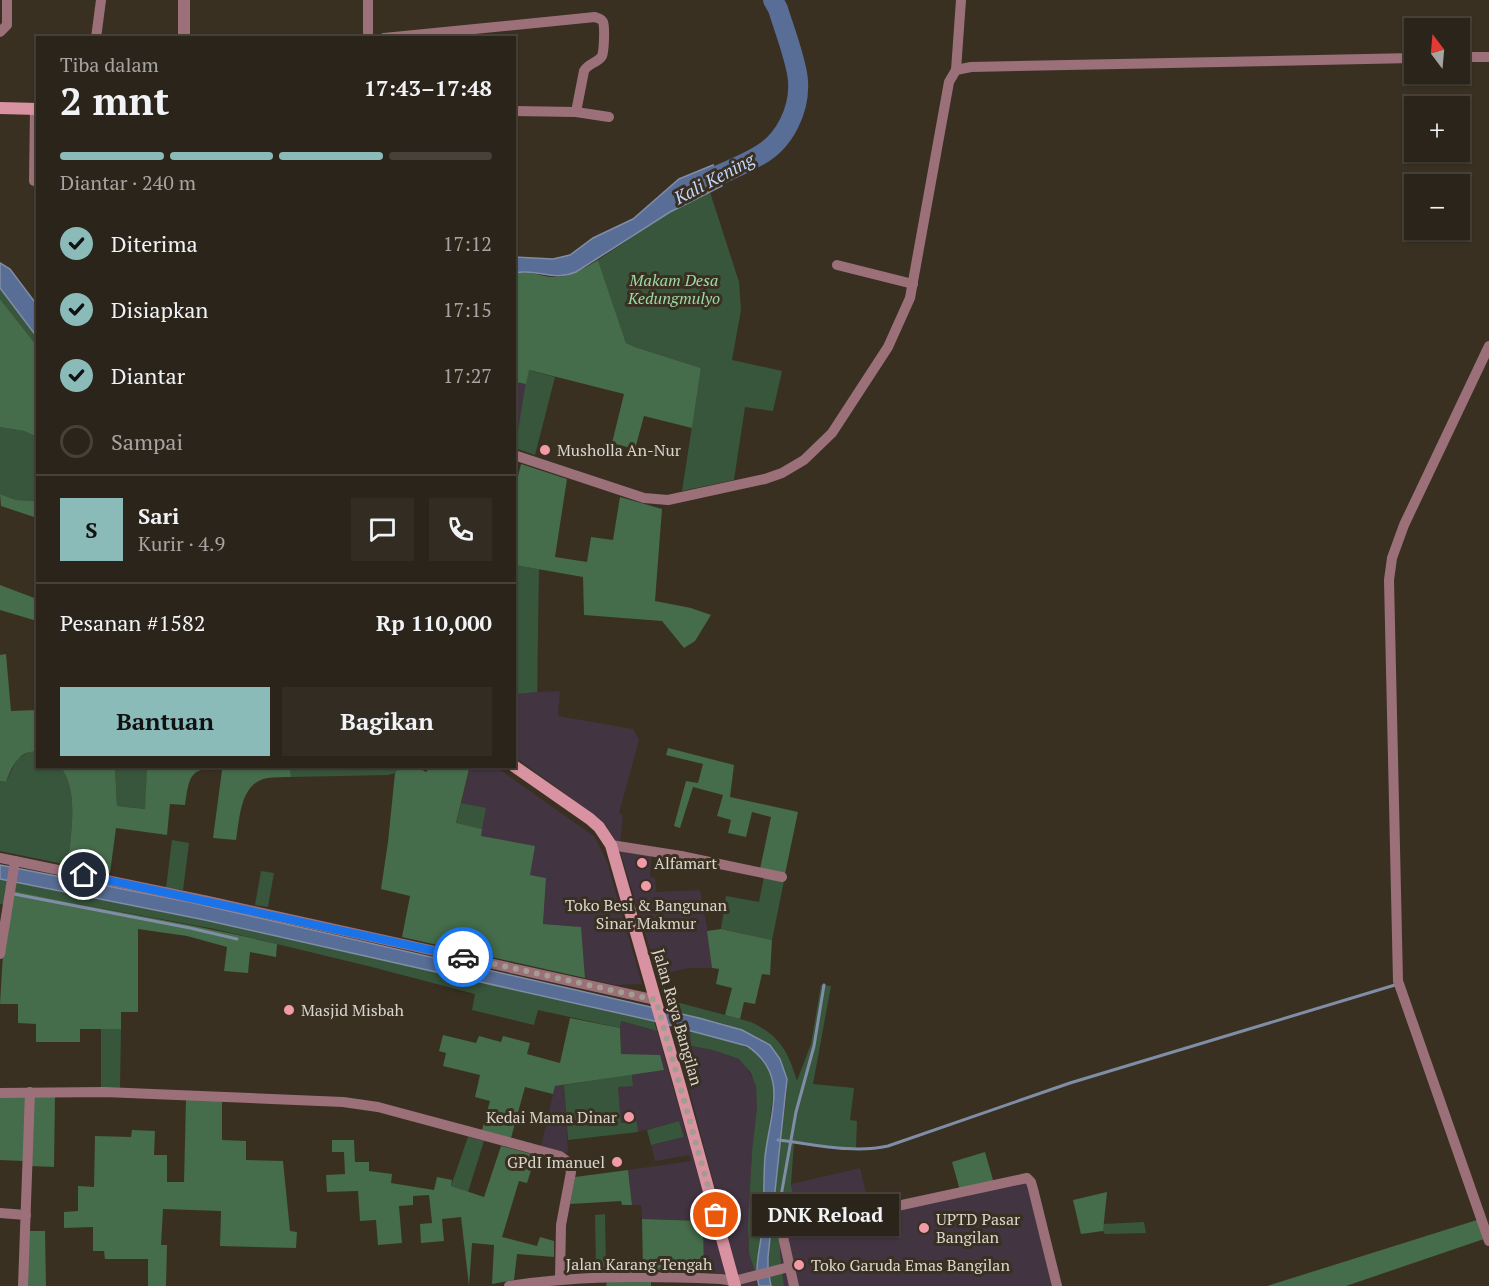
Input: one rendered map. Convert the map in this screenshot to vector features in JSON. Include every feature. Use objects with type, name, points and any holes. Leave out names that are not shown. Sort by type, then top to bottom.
[{"type":"main road","points":[[0,108],[36,109]]},
{"type":"main road","name":"Jalan Raya Bangilan","points":[[516,767],[590,819],[599,827],[611,845],[657,1002],[734,1284]]},
{"type":"street","points":[[0,32],[7,25],[7,0]]},
{"type":"street","points":[[96,36],[101,0]]},
{"type":"street","points":[[184,0],[184,36]]},
{"type":"street","points":[[368,0],[368,36]]},
{"type":"street","points":[[516,456],[644,498],[659,500],[746,484],[782,473],[811,455],[832,433],[898,327],[910,298],[949,82],[956,70],[961,0]]},
{"type":"street","points":[[402,36],[517,23],[599,18],[604,25],[603,52],[601,58],[584,70],[576,112]]},
{"type":"street","points":[[1470,57],[1489,57]]},
{"type":"street","points":[[956,70],[971,67],[1404,58]]},
{"type":"street","points":[[34,181],[36,109]]},
{"type":"street","points":[[516,111],[576,112],[609,117]]},
{"type":"street","points":[[837,266],[913,284]]},
{"type":"street","points":[[1489,345],[1404,525],[1392,558],[1389,580],[1398,981],[1489,1241]]},
{"type":"street","points":[[611,845],[681,856],[782,877]]},
{"type":"street","points":[[0,858],[15,863],[208,901],[657,1002]]},
{"type":"street","points":[[0,954],[15,863]]},
{"type":"street","points":[[0,1092],[104,1092],[335,1101],[378,1107],[560,1156],[568,1162],[571,1172],[561,1225],[560,1279]]},
{"type":"street","points":[[23,1286],[30,1092]]},
{"type":"street","points":[[794,1286],[783,1237],[784,1232],[788,1229],[1027,1178],[1033,1189],[1057,1286]]},
{"type":"street","points":[[0,1214],[26,1215]]},
{"type":"street","points":[[734,1284],[752,1276],[789,1267]]},
{"type":"street","name":"Jalan Karang Tengah","points":[[509,1286],[560,1279],[623,1276],[721,1279],[734,1284]]},
{"type":"shaded area","points":[[516,382],[526,384],[516,442]]},
{"type":"shaded area","points":[[516,610],[537,610],[538,692],[560,691],[558,716],[633,729],[639,740],[619,813],[623,815],[620,842],[616,841],[607,827],[516,758]]},
{"type":"shaded area","points":[[463,768],[497,768],[595,837],[607,862],[642,984],[616,985],[585,978],[580,927],[543,924],[546,878],[530,875],[480,836],[486,809],[461,803],[469,769]]},
{"type":"shaded area","points":[[620,851],[652,854],[650,877],[655,878],[656,892],[700,890],[711,949],[712,968],[689,968],[658,975]]},
{"type":"shaded area","points":[[620,1021],[657,1031],[726,1274],[704,1272],[703,1221],[642,1219],[641,1205],[632,1205],[628,1170],[691,1161],[689,1155],[655,1161],[651,1145],[684,1137],[679,1121],[638,1132],[637,1123],[621,1124],[618,1087],[633,1085],[632,1074],[663,1070],[621,1054]]},
{"type":"shaded area","points":[[672,1025],[690,1029],[691,1046],[713,1050],[739,1059],[754,1080],[757,1108],[752,1151],[748,1245],[759,1286],[741,1286]]},
{"type":"shaded area","points":[[564,1085],[568,1153],[541,1146],[555,1086]]},
{"type":"shaded area","points":[[860,1168],[870,1209],[797,1224],[791,1184]]},
{"type":"shaded area","name":"UPTD Pasar Bangilan","points":[[1026,1180],[1052,1286],[784,1286],[780,1236]]},
{"type":"green space","name":"Makam Desa Kedungmulyo","points":[[710,192],[739,282],[741,310],[732,360],[782,371],[773,411],[745,407],[734,480],[682,491],[701,368],[626,343],[598,260],[670,212]]},
{"type":"green space","points":[[598,260],[626,343],[701,368],[692,428],[644,416],[635,449],[612,443],[624,394],[529,370],[526,384],[516,382],[516,273],[559,277],[577,272]]},
{"type":"green space","points":[[0,288],[36,336],[36,345],[0,299]]},
{"type":"green space","points":[[0,299],[36,345],[36,437],[24,431],[0,427]]},
{"type":"green space","points":[[528,370],[555,377],[535,455],[516,448]]},
{"type":"green space","points":[[0,427],[24,431],[36,437],[36,501],[16,500],[0,494]]},
{"type":"green space","points":[[521,464],[567,479],[555,557],[587,562],[591,537],[613,540],[620,497],[662,509],[655,601],[691,608],[711,615],[695,641],[684,648],[662,621],[584,615],[583,577],[516,565],[516,484]]},
{"type":"green space","points":[[0,494],[16,500],[36,501],[36,518],[1,506]]},
{"type":"green space","points":[[516,565],[539,569],[537,692],[516,694]]},
{"type":"green space","points":[[0,585],[36,599],[36,621],[0,610]]},
{"type":"green space","points":[[6,654],[11,711],[36,710],[36,751],[25,754],[13,765],[6,782],[0,781],[0,655]]},
{"type":"green space","points":[[668,748],[734,765],[730,797],[798,812],[785,874],[760,869],[771,817],[752,812],[746,837],[728,833],[731,820],[717,816],[723,795],[693,787],[680,828],[674,826],[686,781],[698,783],[703,764],[666,755]]},
{"type":"green space","points":[[31,751],[36,751],[36,768],[61,768],[66,777],[72,800],[68,865],[0,851],[0,781],[6,782],[17,759]]},
{"type":"green space","points":[[61,768],[115,768],[117,806],[145,809],[147,768],[290,768],[291,777],[268,778],[252,786],[240,812],[236,840],[213,838],[222,770],[197,771],[190,780],[185,805],[170,804],[167,835],[116,828],[110,873],[68,865],[72,800],[66,777]]},
{"type":"green space","points":[[115,768],[147,768],[146,809],[117,806]]},
{"type":"green space","points":[[290,768],[398,768],[395,773],[388,775],[291,777]]},
{"type":"green space","points":[[398,768],[419,768],[426,772],[429,768],[469,769],[456,823],[482,829],[481,836],[535,846],[530,875],[546,878],[543,924],[581,927],[585,978],[402,937],[410,896],[381,889],[395,773]]},
{"type":"green space","points":[[461,803],[486,808],[482,829],[456,824]]},
{"type":"green space","points":[[172,840],[189,843],[183,890],[166,888]]},
{"type":"green space","points":[[261,871],[274,873],[268,907],[255,905]]},
{"type":"green space","points":[[764,877],[784,881],[772,940],[721,929],[726,896],[759,902]]},
{"type":"green space","points":[[0,879],[205,920],[654,1021],[657,1031],[621,1021],[620,1028],[538,1010],[534,1025],[472,1010],[475,994],[215,929],[13,892],[11,905],[0,904]]},
{"type":"green space","points":[[13,891],[277,944],[276,957],[250,952],[248,973],[224,971],[227,947],[187,936],[138,929],[138,1012],[121,1012],[121,1029],[80,1029],[80,1042],[36,1042],[36,1024],[18,1023],[18,1004],[0,1004],[3,953]]},
{"type":"green space","points":[[721,929],[772,940],[770,975],[762,974],[755,1004],[744,1002],[740,1019],[725,1015],[732,988],[716,984],[719,969],[712,968],[707,931]]},
{"type":"green space","points":[[821,985],[831,986],[813,1084],[854,1088],[850,1120],[857,1121],[856,1149],[794,1142],[791,1184],[797,1224],[780,1236],[784,1286],[771,1286],[767,1266],[787,1089],[783,1069],[774,1053],[761,1041],[726,1025],[669,1011],[665,999],[751,1022],[761,1027],[782,1046],[797,1081],[811,1044]]},
{"type":"green space","points":[[570,1018],[620,1028],[621,1054],[660,1055],[664,1070],[555,1086],[553,1094],[525,1087],[511,1138],[482,1130],[490,1101],[475,1097],[480,1075],[443,1066],[446,1053],[439,1051],[443,1035],[476,1043],[479,1036],[501,1042],[503,1036],[530,1043],[527,1054],[560,1063]]},
{"type":"green space","points":[[101,1029],[121,1029],[120,1088],[101,1088]]},
{"type":"green space","points":[[690,1029],[743,1045],[763,1061],[770,1073],[774,1088],[765,1159],[763,1225],[756,1271],[758,1281],[749,1253],[748,1225],[757,1108],[756,1087],[751,1073],[739,1059],[713,1050],[691,1046]]},
{"type":"green space","points":[[632,1074],[633,1086],[618,1087],[621,1123],[637,1122],[638,1132],[568,1140],[564,1085]]},
{"type":"green space","points":[[33,1095],[55,1095],[54,1167],[31,1166]]},
{"type":"green space","points":[[0,1096],[27,1096],[24,1161],[0,1160]]},
{"type":"green space","points":[[186,1099],[222,1100],[222,1140],[246,1141],[246,1160],[283,1161],[290,1231],[297,1232],[296,1248],[220,1246],[221,1211],[163,1209],[161,1245],[167,1245],[166,1286],[148,1286],[148,1259],[105,1259],[104,1251],[93,1251],[93,1227],[64,1228],[64,1212],[78,1211],[78,1186],[94,1187],[95,1136],[131,1137],[132,1130],[155,1131],[154,1155],[167,1155],[167,1182],[184,1182]]},
{"type":"green space","points":[[679,1121],[684,1137],[651,1145],[647,1130]]},
{"type":"green space","points":[[468,1137],[484,1141],[468,1192],[451,1186]]},
{"type":"green space","points":[[332,1140],[354,1140],[355,1162],[369,1162],[369,1171],[392,1174],[391,1183],[434,1190],[437,1177],[452,1180],[451,1186],[484,1197],[501,1146],[536,1155],[527,1183],[519,1181],[502,1237],[537,1246],[540,1237],[554,1241],[554,1257],[517,1254],[514,1280],[492,1284],[494,1245],[472,1243],[469,1286],[461,1217],[442,1219],[444,1241],[421,1243],[420,1224],[432,1223],[429,1195],[413,1196],[413,1205],[399,1206],[402,1243],[378,1245],[376,1220],[360,1221],[358,1191],[327,1192],[326,1175],[345,1174],[344,1152],[332,1152]]},
{"type":"green space","points":[[985,1152],[995,1187],[961,1194],[952,1162]]},
{"type":"green space","points":[[628,1170],[632,1205],[622,1205],[621,1201],[570,1204],[575,1177]]},
{"type":"green space","points":[[1107,1192],[1103,1231],[1081,1234],[1073,1200]]},
{"type":"green space","points":[[605,1214],[606,1269],[596,1269],[595,1215]]},
{"type":"green space","points":[[642,1219],[703,1221],[704,1272],[643,1269]]},
{"type":"green space","points":[[1477,1220],[1484,1239],[1346,1286],[1267,1286]]},
{"type":"green space","points":[[1144,1222],[1146,1233],[1105,1234],[1103,1231],[1103,1224]]},
{"type":"green space","points":[[29,1231],[45,1231],[46,1286],[27,1286]]},
{"type":"green space","points":[[607,1281],[651,1282],[651,1286],[606,1286]]},
{"type":"water","points":[[713,165],[722,186],[670,212],[576,272],[559,276],[531,272],[516,273],[516,257],[553,259],[570,255],[593,238],[633,219],[679,179]]},
{"type":"water","points":[[0,263],[10,269],[36,304],[36,336],[0,288]]},
{"type":"water","points":[[0,865],[194,903],[699,1018],[742,1030],[770,1045],[780,1059],[787,1079],[768,1257],[771,1286],[759,1286],[757,1272],[763,1222],[765,1157],[774,1091],[772,1077],[761,1057],[747,1046],[654,1021],[205,920],[0,879]]},
{"type":"waterway","name":"Kali Kening","points":[[694,187],[744,164],[769,149],[784,133],[789,123],[798,92],[797,73],[778,9],[773,0]]},
{"type":"waterway","points":[[14,894],[237,939]]},
{"type":"waterway","points":[[772,1205],[779,1201],[781,1196],[796,1112],[814,1046],[824,985]]},
{"type":"waterway","points":[[778,1140],[847,1149],[888,1146],[1070,1083],[1395,985]]},
{"type":"way so far","points":[[463,957],[656,1000],[716,1215]]},
{"type":"place","name":"Musholla An-Nur","points":[[545,450]]},
{"type":"place","name":"Alfamart","points":[[642,863]]},
{"type":"place","name":"Toko Besi & Bangunan Sinar Makmur","points":[[646,886]]},
{"type":"place","name":"Masjid Misbah","points":[[289,1010]]},
{"type":"place","name":"Kedai Mama Dinar","points":[[629,1117]]},
{"type":"place","name":"GPdI Imanuel","points":[[617,1162]]},
{"type":"place","name":"DNK Reload","points":[[716,1215]]},
{"type":"place","name":"UPTD Pasar Bangilan","points":[[924,1228]]},
{"type":"place","name":"Toko Garuda Emas Bangilan","points":[[799,1265]]},
{"type":"route","points":[[84,875],[463,957]]}]
